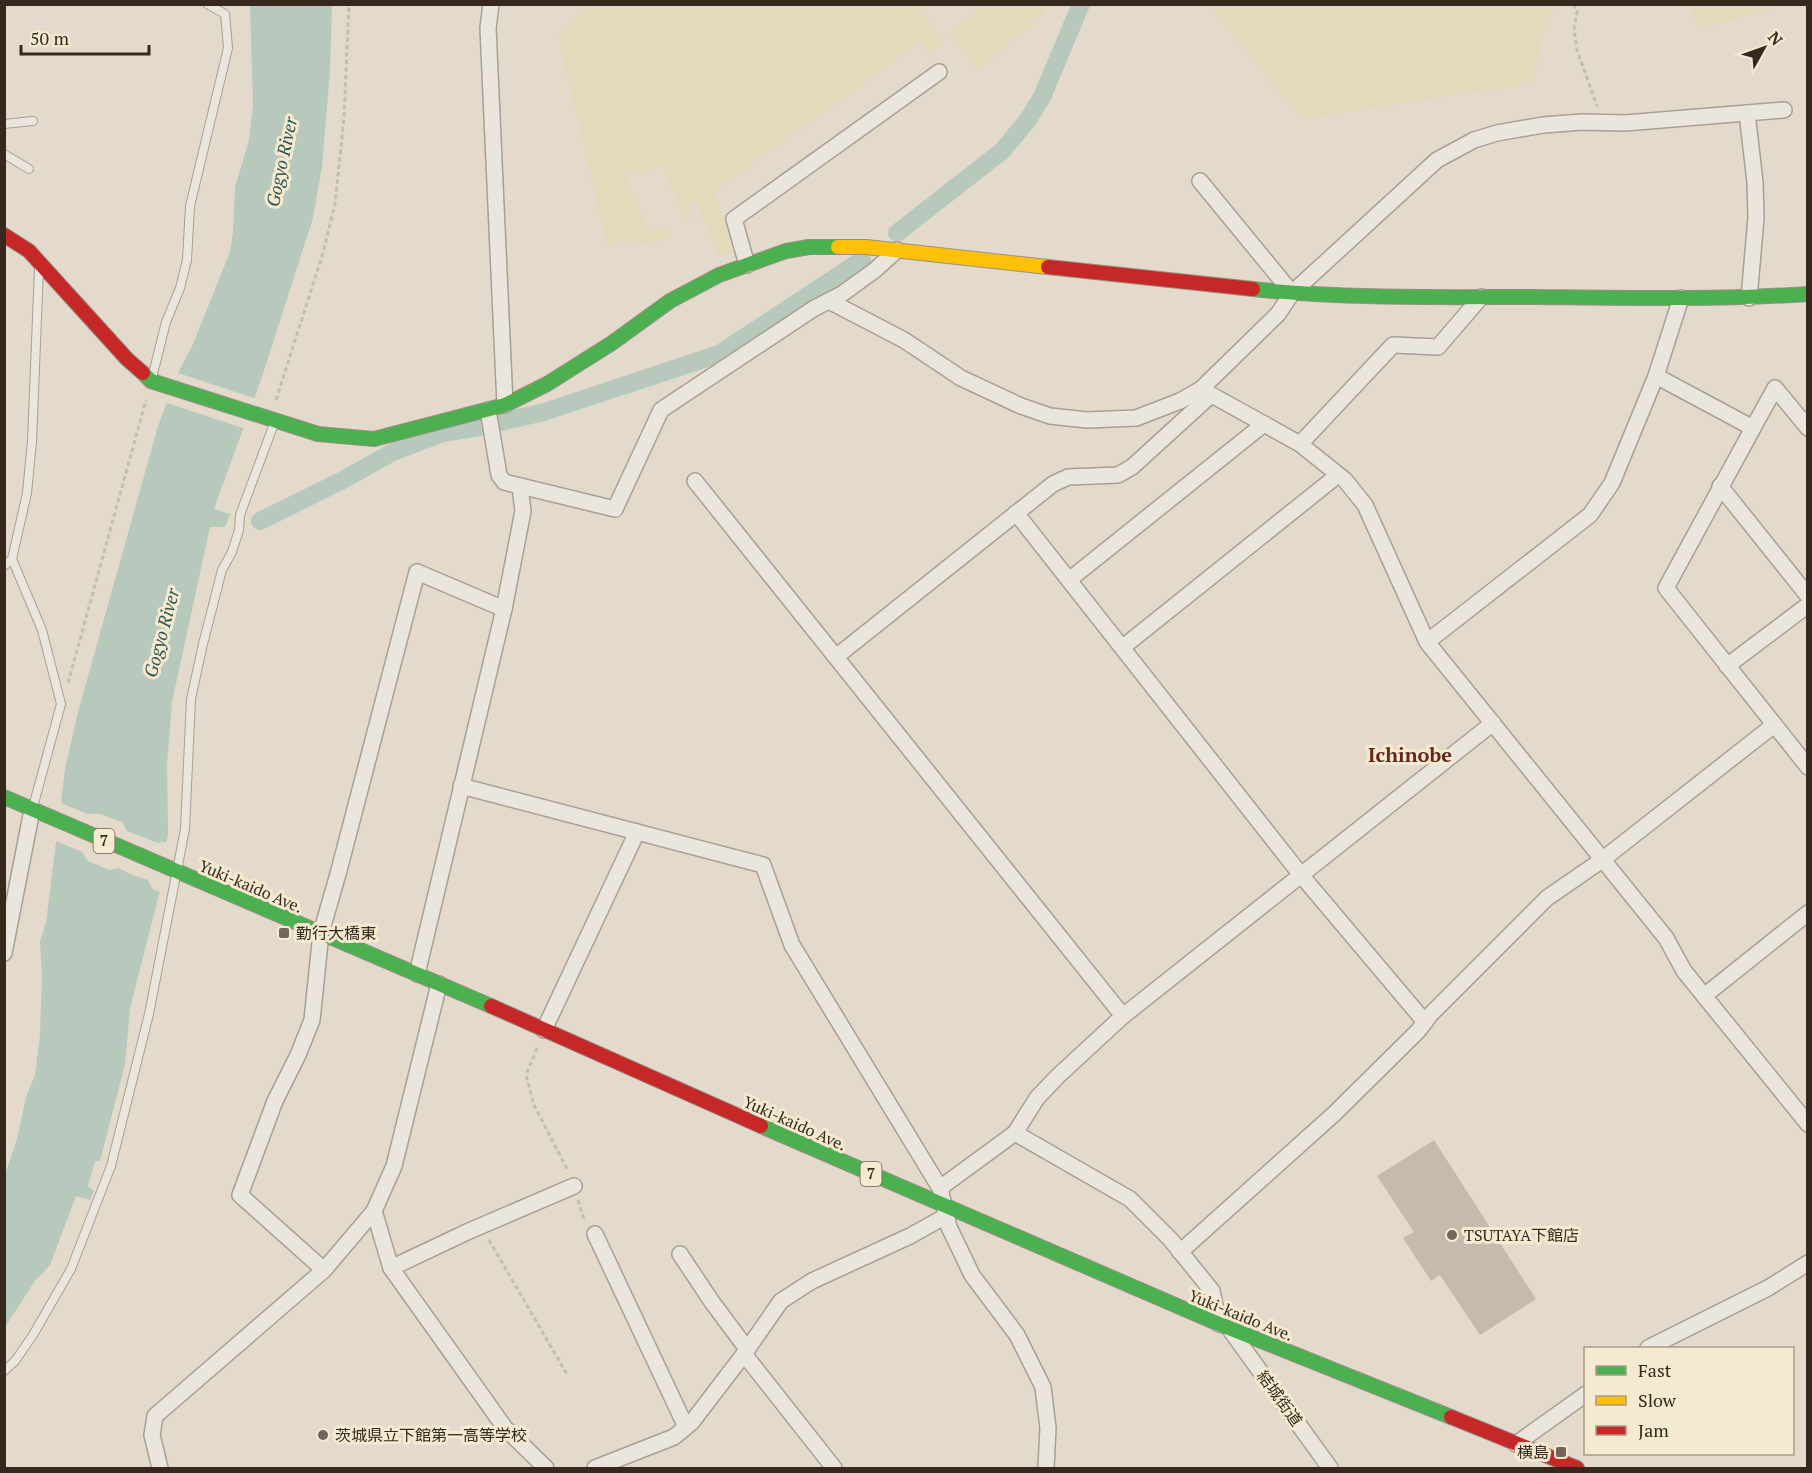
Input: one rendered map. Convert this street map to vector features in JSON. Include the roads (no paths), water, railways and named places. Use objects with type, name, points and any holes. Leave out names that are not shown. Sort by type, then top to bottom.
[{"type":"street","points":[[491,4],[488,28],[505,405]]},
{"type":"street","points":[[747,265],[734,219],[939,72]]},
{"type":"street","points":[[837,657],[1058,480],[1074,476],[1118,475],[1132,467],[1278,314],[1292,293],[1437,160],[1454,150],[1474,140],[1497,133],[1543,125],[1624,123],[1784,110]]},
{"type":"street","points":[[1747,113],[1755,182],[1756,218],[1749,298]]},
{"type":"street","points":[[1200,181],[1292,293]]},
{"type":"street","points":[[4,235],[29,251],[127,359],[155,382],[318,434],[374,439],[505,405],[547,384],[612,343],[670,301],[718,275],[786,251],[809,247],[856,246],[1292,293],[1681,298],[1749,298],[1808,294]]},
{"type":"street","points":[[488,410],[499,475],[504,482],[615,509],[661,410],[752,348],[771,339],[813,309],[842,294],[875,270],[897,250]]},
{"type":"street","points":[[1300,444],[1393,345],[1438,347],[1481,297]]},
{"type":"street","points":[[1427,642],[1590,515],[1612,483],[1656,376],[1681,298]]},
{"type":"street","points":[[829,301],[904,340],[961,378],[1021,406],[1050,416],[1087,420],[1136,418],[1206,392],[1300,444],[1338,475],[1365,505],[1427,642],[1666,938],[1684,971],[1808,1124]]},
{"type":"street","points":[[1656,376],[1753,428]]},
{"type":"street","points":[[1808,428],[1775,388],[1666,588],[1808,768]]},
{"type":"street","points":[[1068,579],[1263,424]]},
{"type":"street","points":[[1123,647],[1338,475]]},
{"type":"street","points":[[695,481],[1124,1016]]},
{"type":"street","points":[[1720,486],[1808,596]]},
{"type":"street","points":[[417,974],[504,609],[523,511],[520,487]]},
{"type":"street","points":[[1016,513],[1301,874],[1425,1022]]},
{"type":"street","points":[[324,1270],[240,1195],[275,1101],[312,1020],[321,933],[417,572],[504,609]]},
{"type":"street","points":[[1727,666],[1808,605]]},
{"type":"street","points":[[940,1188],[1015,1133],[1037,1098],[1124,1016],[1493,723]]},
{"type":"street","points":[[1180,1252],[1334,1114],[1546,898],[1602,860],[1774,725]]},
{"type":"street","points":[[461,786],[764,865],[792,945],[940,1188],[949,1227],[972,1275],[1017,1335],[1043,1387],[1048,1428],[1046,1468]]},
{"type":"street","name":"Yuki-kaido Ave.","points":[[4,797],[417,974],[945,1211],[1577,1468]]},
{"type":"street","points":[[4,953],[36,811]]},
{"type":"street","points":[[544,1030],[638,832]]},
{"type":"street","points":[[1704,996],[1808,913]]},
{"type":"street","points":[[160,1468],[152,1436],[155,1416],[324,1270],[374,1212],[394,1166],[439,984]]},
{"type":"street","points":[[1015,1133],[1130,1199],[1180,1252],[1212,1291],[1224,1326]]},
{"type":"street","points":[[391,1268],[574,1186]]},
{"type":"street","points":[[595,1468],[674,1437],[686,1427],[746,1352],[781,1301],[812,1281],[910,1236],[945,1211]]},
{"type":"street","points":[[374,1212],[391,1268],[505,1428],[546,1468]]},
{"type":"street","points":[[596,1237],[686,1427]]},
{"type":"street","points":[[680,1254],[746,1352],[834,1468]]},
{"type":"street","points":[[1650,1347],[1768,1288],[1808,1263]]},
{"type":"street","name":"結城街道","points":[[1224,1326],[1330,1468]]},
{"type":"street","points":[[1516,1444],[1584,1395]]},
{"type":"lane","points":[[155,382],[166,321],[180,288],[187,260],[190,206],[228,48],[225,14],[207,4]]},
{"type":"lane","points":[[4,124],[33,122]]},
{"type":"lane","points":[[4,154],[29,169]]},
{"type":"lane","points":[[36,811],[61,704],[42,630],[12,559],[27,493],[32,441],[40,262]]},
{"type":"lane","points":[[4,1371],[15,1361],[33,1335],[71,1269],[111,1166],[149,1014],[173,871],[185,829],[191,699],[222,570],[232,552],[239,530],[240,515],[269,419]]},
{"type":"lane","points":[[4,566],[12,559]]},
{"type":"water","name":"Gogyo River","points":[[250,5],[332,5],[330,70],[322,167],[313,218],[262,377],[214,509],[230,514],[225,527],[210,527],[172,702],[167,764],[168,832],[161,887],[130,1008],[125,1064],[100,1161],[95,1161],[88,1186],[94,1191],[90,1200],[76,1196],[50,1265],[35,1281],[5,1327],[5,1175],[17,1139],[26,1097],[35,1075],[40,1035],[42,977],[40,941],[46,923],[65,769],[78,712],[158,426],[230,252],[235,187],[249,140],[253,105]]},
{"type":"waterway","points":[[897,233],[1002,151],[1027,121],[1042,97],[1081,4]]},
{"type":"waterway","points":[[501,422],[544,412],[719,354],[862,260]]},
{"type":"waterway","points":[[260,521],[393,452],[442,433],[480,427]]},
{"type":"place","name":"勤行大橋東","points":[[284,933]]},
{"type":"place","name":"TSUTAYA下館店","points":[[1452,1235]]},
{"type":"place","name":"茨城県立下館第一高等学校","points":[[323,1435]]},
{"type":"place","name":"横島","points":[[1561,1452]]},
{"type":"district","name":"Ichinobe","points":[[1410,755]]}]
